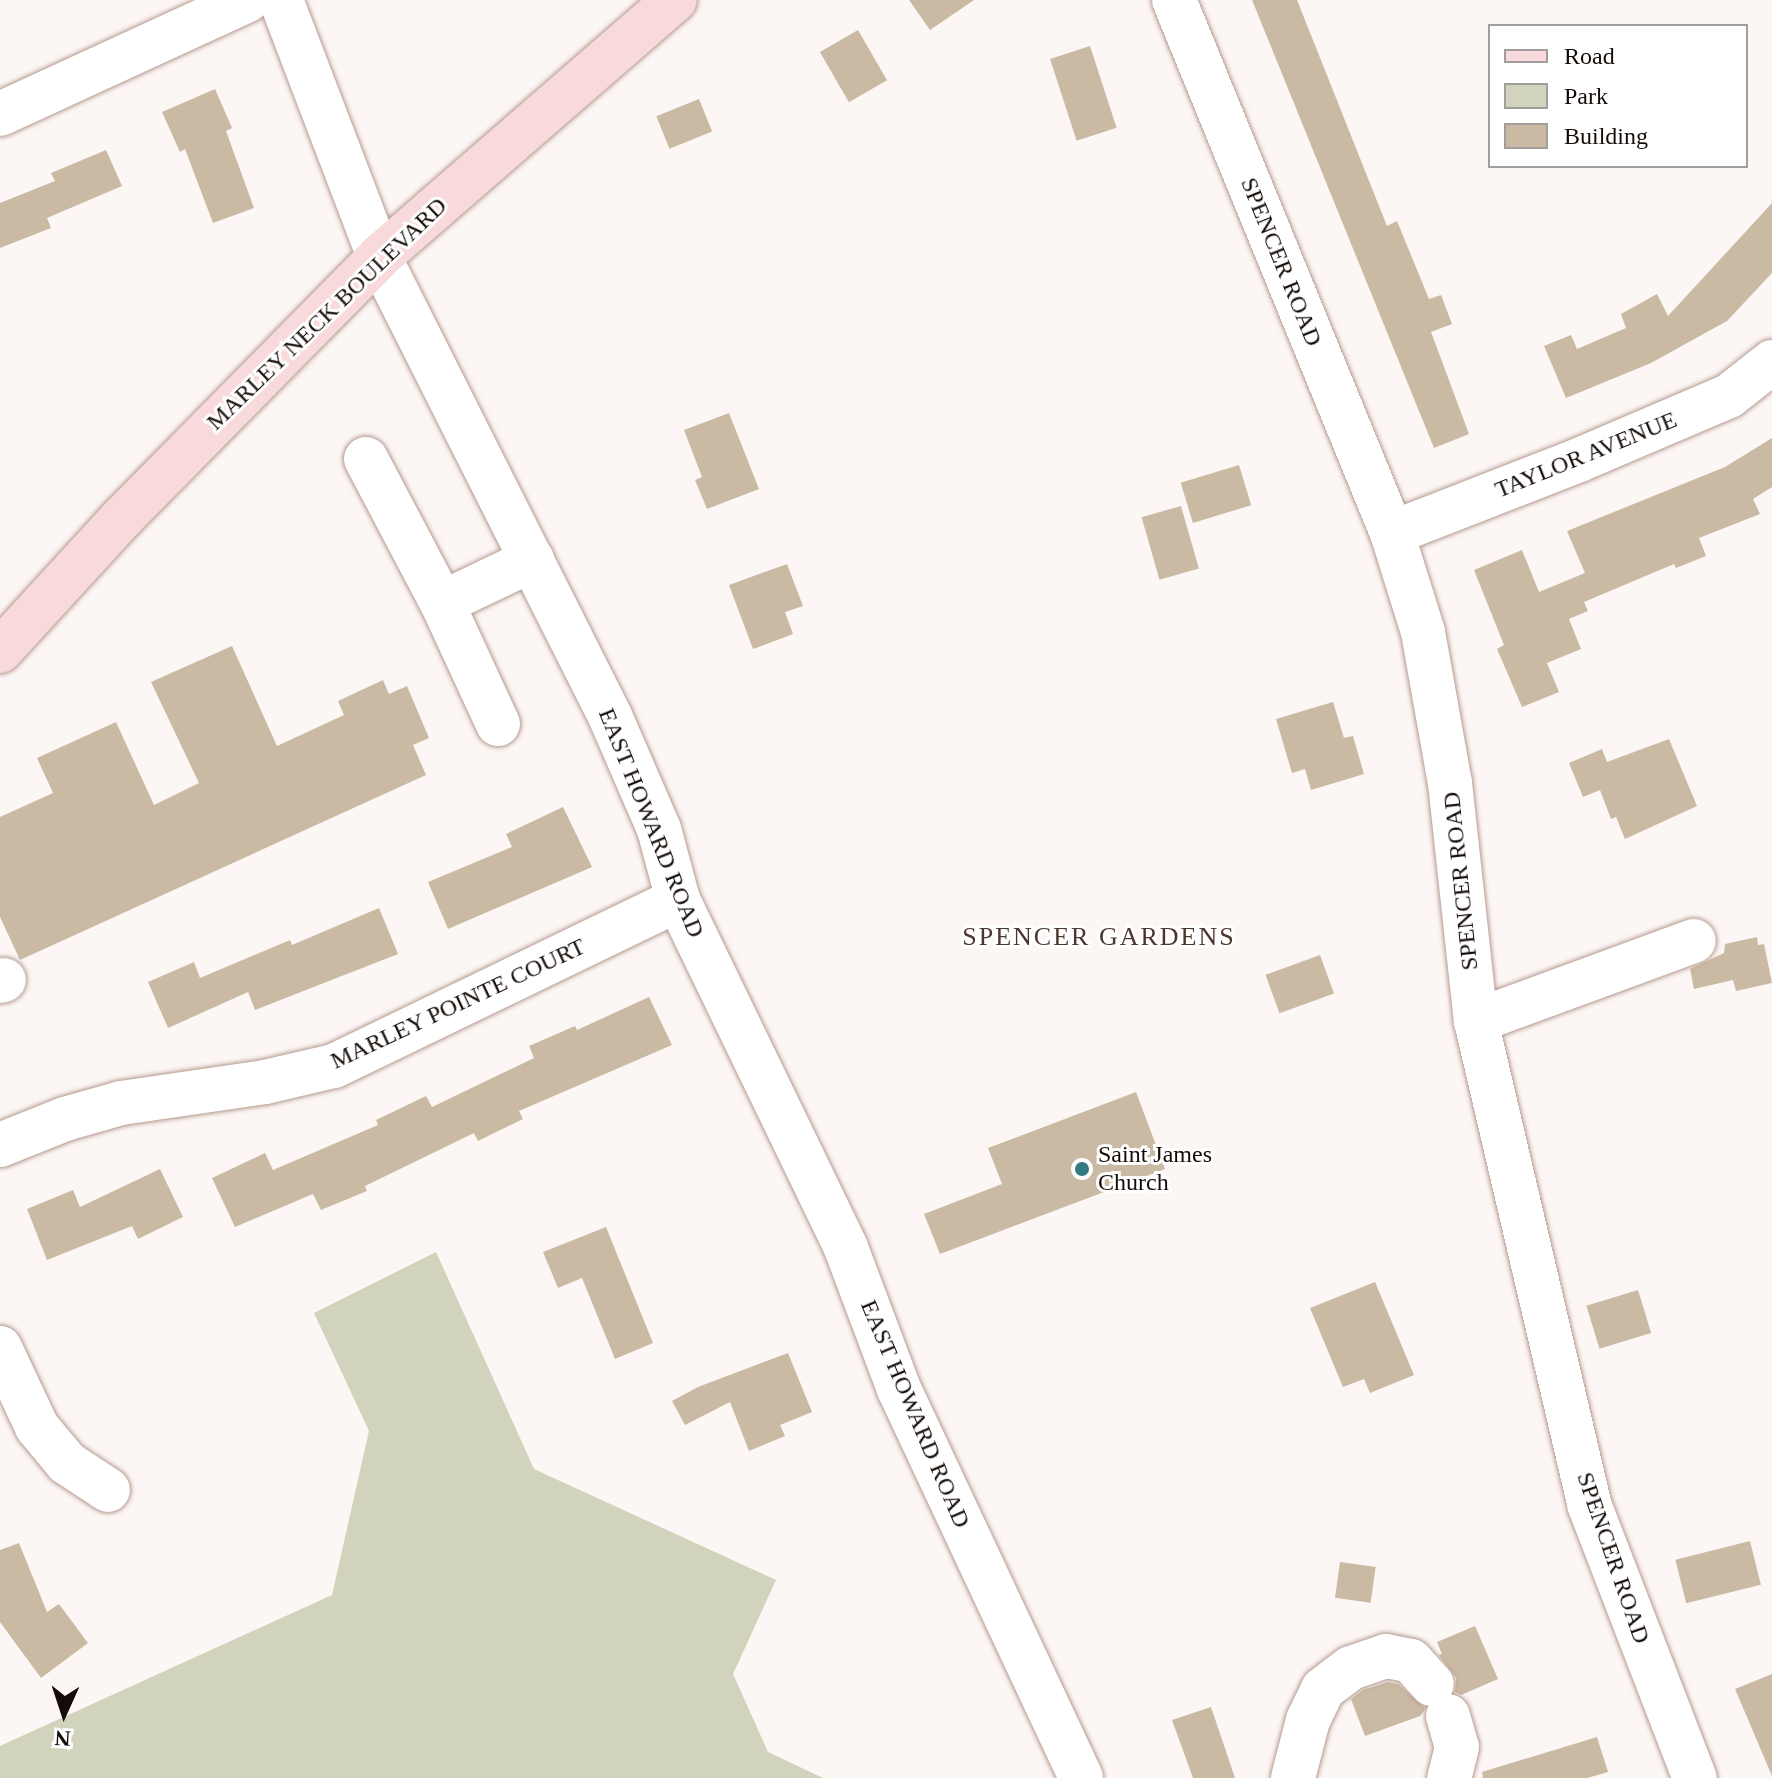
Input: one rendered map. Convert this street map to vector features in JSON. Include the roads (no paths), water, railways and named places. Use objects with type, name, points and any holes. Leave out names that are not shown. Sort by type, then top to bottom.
[{"type":"main road","name":"MARLEY NECK BOULEVARD","points":[[0,651],[133,506],[379,257],[675,0]]},
{"type":"street","points":[[0,114],[248,0]]},
{"type":"street","name":"EAST HOWARD ROAD","points":[[281,0],[379,257],[610,716],[659,829],[678,900],[846,1248],[899,1389],[1081,1778]]},
{"type":"street","name":"SPENCER ROAD","points":[[1174,0],[1392,533],[1423,632],[1450,783],[1476,1021],[1589,1504],[1695,1778]]},
{"type":"street","name":"TAYLOR AVENUE","points":[[1392,533],[1579,460],[1729,396],[1772,362]]},
{"type":"street","points":[[366,459],[442,603],[498,724]]},
{"type":"street","points":[[442,603],[532,560]]},
{"type":"street","name":"MARLEY POINTE COURT","points":[[0,1145],[65,1119],[121,1103],[265,1082],[334,1066],[678,900]]},
{"type":"street","points":[[1476,1021],[1694,941]]},
{"type":"street","points":[[0,1348],[37,1427],[67,1463],[108,1490]]},
{"type":"street","points":[[1293,1778],[1308,1720],[1323,1689],[1351,1668],[1386,1656],[1411,1661],[1440,1700],[1457,1747],[1449,1778]]},
{"type":"place","name":"Saint James Church","points":[[1082,1169]]},
{"type":"district","name":"SPENCER GARDENS","points":[[1099,937]]}]
